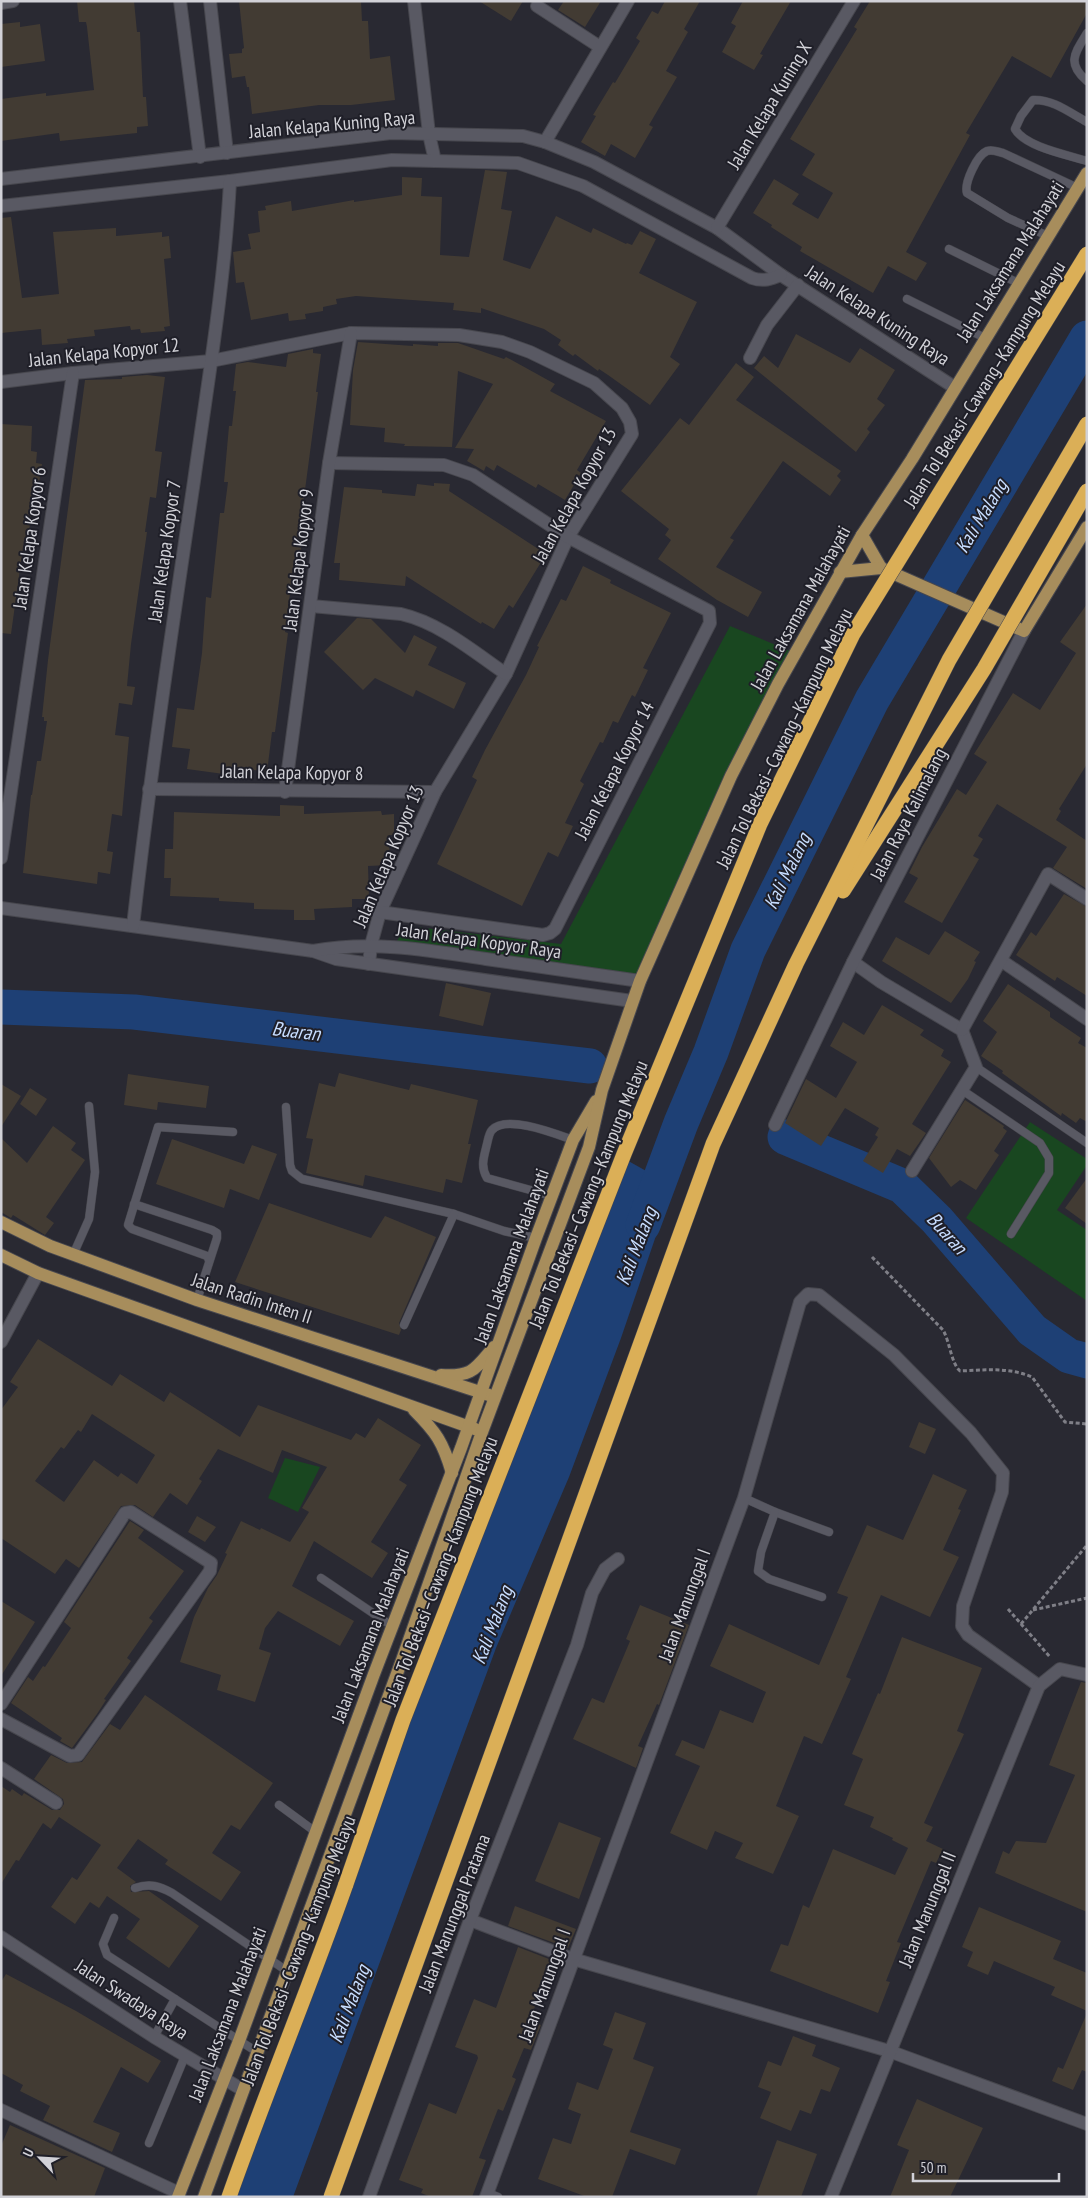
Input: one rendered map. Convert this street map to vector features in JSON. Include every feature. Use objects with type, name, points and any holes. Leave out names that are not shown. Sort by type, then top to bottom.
[{"type":"highway","name":"Jalan Tol Bekasi–Cawang–Kampung Melayu","points":[[229,2197],[264,2096],[316,1968],[403,1720],[624,1154],[760,824],[853,634],[1087,254]]},
{"type":"highway","points":[[331,2197],[713,1144],[796,964],[949,660],[1087,424]]},
{"type":"highway","points":[[796,964],[984,669],[1087,491]]},
{"type":"main road","name":"Jalan Laksamana Malahayati","points":[[204,2197],[402,1660],[482,1432],[589,1146],[602,1090],[640,981],[731,776],[778,684],[862,535],[912,459],[954,387],[1020,284],[1087,173]]},
{"type":"main road","name":"Jalan Raya Kalimalang","points":[[1024,631],[1087,526]]},
{"type":"main road","points":[[862,535],[885,569]]},
{"type":"main road","points":[[840,572],[885,569],[1024,631]]},
{"type":"main road","name":"Jalan Laksamana Malahayati","points":[[179,2195],[317,1833],[392,1626],[452,1473],[573,1140],[602,1090]]},
{"type":"main road","name":"Jalan Radin Inten II","points":[[1,1222],[72,1255],[197,1300],[495,1398]]},
{"type":"main road","points":[[1,1255],[38,1273],[482,1432]]},
{"type":"main road","points":[[422,1374],[460,1376],[473,1371],[500,1341]]},
{"type":"main road","points":[[410,1406],[432,1427],[445,1448],[452,1473]]},
{"type":"street","points":[[1,3],[13,1]]},
{"type":"street","points":[[180,1],[200,156]]},
{"type":"street","points":[[210,1],[227,153]]},
{"type":"street","points":[[414,1],[429,134],[435,161]]},
{"type":"street","points":[[545,142],[628,1]]},
{"type":"street","name":"Jalan Kelapa Kuning X","points":[[717,228],[854,1]]},
{"type":"street","points":[[537,6],[600,47]]},
{"type":"street","name":"Jalan Kelapa Kuning Raya","points":[[1,179],[391,133],[523,136],[545,142],[594,162],[717,228],[781,275],[954,387]]},
{"type":"street","name":"Jalan Kelapa Kuning Raya","points":[[1,206],[230,181],[392,160],[518,163],[583,186],[752,278],[768,280],[781,275]]},
{"type":"street","name":"Jalan Kelapa Kopyor 7","points":[[133,926],[149,789],[211,361],[228,226],[230,181]]},
{"type":"street","points":[[750,358],[767,325],[798,285]]},
{"type":"street","name":"Jalan Kelapa Kopyor 13","points":[[211,361],[351,333],[459,335],[502,342],[554,363],[594,383],[622,408],[630,422],[632,434],[568,537],[506,674],[435,792],[380,912],[371,945],[369,964]]},
{"type":"street","name":"Jalan Kelapa Kopyor 9","points":[[285,792],[329,463],[351,333]]},
{"type":"street","name":"Jalan Kelapa Kopyor 12","points":[[1,382],[73,373],[211,361]]},
{"type":"street","name":"Jalan Kelapa Kopyor 6","points":[[1,858],[73,373]]},
{"type":"street","points":[[329,463],[444,465],[459,469],[488,483],[568,537]]},
{"type":"street","name":"Jalan Kelapa Kopyor 14","points":[[380,912],[543,935],[550,934],[555,929],[710,623],[708,611],[568,537]]},
{"type":"street","points":[[311,606],[401,614],[415,617],[446,634],[506,674]]},
{"type":"street","name":"Jalan Raya Kalimalang","points":[[775,1125],[853,962],[1024,631]]},
{"type":"street","name":"Jalan Kelapa Kopyor 8","points":[[149,789],[285,792],[435,792]]},
{"type":"street","points":[[962,1030],[1002,961],[1048,874],[1087,899]]},
{"type":"street","name":"Jalan Kelapa Kopyor Raya","points":[[1,908],[313,951],[336,959],[632,1002]]},
{"type":"street","name":"Jalan Kelapa Kopyor Raya","points":[[313,951],[336,946],[371,945],[417,948],[640,981]]},
{"type":"street","points":[[1002,961],[1087,1018]]},
{"type":"street","points":[[853,962],[881,982],[962,1030],[976,1067],[912,1171]]},
{"type":"street","points":[[1,1342],[38,1273]]},
{"type":"street","name":"Jalan Manunggal I","points":[[491,2196],[573,1960],[744,1498],[800,1302],[808,1294],[819,1294],[894,1355],[971,1433],[1003,1473],[1002,1492],[964,1606],[962,1626],[968,1635],[1039,1686]]},
{"type":"street","points":[[1,1704],[125,1513],[131,1512],[211,1563],[210,1571],[78,1755],[70,1756],[1,1720]]},
{"type":"street","name":"Jalan Manunggal Pratama","points":[[369,2197],[470,1920],[577,1645],[592,1593],[605,1568],[618,1559]]},
{"type":"street","points":[[1060,1669],[1087,1675]]},
{"type":"street","name":"Jalan Manunggal II","points":[[830,2197],[1039,1686],[1060,1669]]},
{"type":"street","points":[[1,1768],[56,1803]]},
{"type":"street","points":[[470,1920],[573,1960],[889,2050],[1087,2124]]},
{"type":"street","name":"Jalan Swadaya Raya","points":[[1,1937],[154,2037],[243,2090]]},
{"type":"street","points":[[1,2110],[179,2195]]},
{"type":"lane","points":[[1087,33],[1077,50],[1074,63],[1076,71],[1087,81]]},
{"type":"lane","points":[[1087,122],[1043,99],[1033,100],[1021,116],[1016,129],[1018,135],[1031,143],[1087,162]]},
{"type":"lane","points":[[1048,236],[1008,218],[968,193],[966,182],[980,156],[986,151],[994,150],[1078,188]]},
{"type":"lane","points":[[949,249],[1020,284]]},
{"type":"lane","points":[[907,299],[985,338]]},
{"type":"lane","points":[[976,1067],[1087,1143]]},
{"type":"lane","points":[[962,1090],[1040,1144],[1049,1158],[1050,1173],[1011,1234]]},
{"type":"lane","points":[[72,1255],[89,1219],[95,1172],[89,1106]]},
{"type":"lane","points":[[286,1107],[290,1165],[297,1176],[308,1182],[454,1214],[504,1231],[536,1238]]},
{"type":"lane","points":[[552,1196],[487,1178],[482,1162],[490,1131],[498,1125],[514,1123],[573,1140]]},
{"type":"lane","points":[[210,1260],[207,1256],[129,1228],[128,1225],[158,1127],[233,1132]]},
{"type":"lane","points":[[134,1204],[216,1233],[217,1238],[197,1300]]},
{"type":"lane","points":[[404,1325],[454,1214]]},
{"type":"lane","points":[[744,1498],[774,1512],[829,1532]]},
{"type":"lane","points":[[774,1512],[761,1552],[758,1571],[769,1579],[822,1597]]},
{"type":"lane","points":[[321,1578],[392,1626]]},
{"type":"lane","points":[[278,1806],[317,1833]]},
{"type":"lane","points":[[136,1888],[147,1884],[160,1887],[172,1893],[287,1971]]},
{"type":"lane","points":[[114,1918],[103,1944],[108,1955],[257,2052]]},
{"type":"lane","points":[[154,2037],[174,1999]]},
{"type":"lane","points":[[150,2143],[185,2056]]},
{"type":"path","points":[[872,1257],[943,1330],[949,1340],[956,1367],[960,1371],[1013,1370],[1024,1373],[1032,1377],[1065,1422],[1087,1424]]},
{"type":"path","points":[[1021,1624],[1087,1545]]},
{"type":"path","points":[[1032,1610],[1087,1598]]},
{"type":"path","points":[[1008,1609],[1060,1669]]},
{"type":"green space","points":[[730,626],[795,653],[640,981],[394,945],[407,926],[561,944]]},
{"type":"green space","points":[[1030,1122],[1087,1159],[1087,1165],[1057,1210],[1087,1230],[1087,1301],[966,1218]]},
{"type":"green space","points":[[285,1458],[320,1467],[298,1512],[268,1498]]},
{"type":"water","points":[[623,1158],[673,1186],[621,1338],[569,1477],[496,1648],[293,2197],[229,2197]]},
{"type":"building","points":[[77,1],[134,1],[137,32],[140,32],[143,97],[146,97],[148,126],[137,127],[137,133],[60,141],[59,133],[1,141],[1,99],[46,93],[46,96],[94,90],[87,27],[86,22],[79,22]]},
{"type":"building","points":[[239,1],[361,1],[362,21],[368,21],[370,59],[390,56],[395,100],[351,105],[319,105],[252,114],[249,87],[247,87],[245,76],[232,78],[229,54],[242,53],[244,48]]},
{"type":"building","points":[[479,1],[523,1],[511,21]]},
{"type":"building","points":[[564,1],[601,1],[585,27],[558,10]]},
{"type":"building","points":[[665,1],[700,1],[684,29],[688,32],[666,71],[677,77],[649,125],[653,127],[635,158],[611,144],[605,156],[581,142],[596,116],[593,115],[640,41],[636,38],[652,11],[658,14]]},
{"type":"building","points":[[743,1],[791,1],[760,54],[763,55],[754,70],[722,52],[736,26],[731,23]]},
{"type":"building","points":[[870,1],[1087,1],[1087,13],[1051,78],[1012,56],[966,133],[970,135],[906,252],[927,263],[916,281],[888,266],[873,293],[800,251],[802,247],[753,213],[774,179],[799,194],[792,204],[818,219],[833,193],[802,175],[815,154],[790,139],[857,29],[854,27]]},
{"type":"building","points":[[20,22],[20,27],[40,24],[45,61],[1,67],[1,24]]},
{"type":"building","points":[[485,170],[507,172],[501,209],[512,211],[503,260],[530,269],[556,216],[591,233],[593,228],[626,244],[632,245],[640,231],[656,239],[639,273],[697,302],[670,357],[680,364],[650,405],[599,369],[598,371],[575,354],[573,356],[558,345],[561,340],[544,329],[481,308],[481,313],[453,310],[454,303],[356,296],[336,299],[337,304],[323,307],[323,311],[305,314],[306,319],[289,321],[288,313],[251,320],[244,282],[236,283],[233,252],[251,249],[248,234],[260,232],[258,211],[266,210],[265,206],[291,201],[292,211],[354,200],[354,202],[402,195],[402,177],[422,178],[421,196],[442,197],[440,255],[469,257]]},
{"type":"building","points":[[11,217],[22,298],[59,294],[53,232],[116,228],[116,236],[162,232],[162,237],[169,236],[171,258],[164,259],[170,326],[164,327],[165,331],[141,333],[140,329],[131,330],[130,326],[94,330],[95,336],[67,339],[68,343],[42,345],[41,329],[1,333],[1,218]]},
{"type":"building","points":[[796,334],[850,363],[860,348],[895,370],[877,399],[885,405],[867,429],[870,432],[856,452],[754,368],[764,356],[778,368]]},
{"type":"building","points":[[358,342],[413,346],[413,344],[438,346],[438,343],[458,343],[504,359],[506,357],[555,384],[550,391],[606,421],[577,470],[581,473],[565,500],[538,484],[536,488],[497,465],[494,471],[486,466],[484,471],[467,461],[474,449],[455,448],[493,384],[458,371],[452,447],[404,446],[405,444],[384,442],[385,428],[350,425],[353,370]]},
{"type":"building","points":[[313,349],[313,353],[321,354],[316,392],[318,392],[303,505],[309,506],[307,521],[304,520],[300,557],[297,556],[293,570],[285,632],[288,633],[275,732],[272,732],[267,772],[254,770],[253,778],[187,769],[190,749],[172,747],[177,708],[194,710],[202,653],[206,597],[211,598],[220,513],[224,513],[228,482],[224,482],[229,426],[232,426],[236,391],[233,391],[236,364],[248,362],[286,367],[288,354]]},
{"type":"building","points":[[736,363],[754,377],[736,400],[841,471],[837,476],[841,480],[830,496],[783,461],[730,538],[734,540],[716,567],[762,592],[748,617],[717,600],[658,559],[671,540],[665,535],[669,529],[621,491],[680,418],[689,425]]},
{"type":"building","points":[[147,375],[165,377],[155,451],[162,452],[156,498],[150,497],[145,532],[147,532],[131,644],[127,686],[135,687],[132,705],[119,703],[115,735],[129,737],[122,816],[112,814],[107,851],[113,852],[110,874],[98,872],[97,884],[23,873],[31,795],[37,761],[41,761],[47,721],[44,721],[44,717],[42,717],[48,660],[85,380],[122,379],[122,377]]},
{"type":"building","points":[[1,424],[32,426],[31,451],[37,452],[36,463],[42,464],[38,490],[34,489],[28,541],[24,540],[11,634],[1,633]]},
{"type":"building","points":[[434,483],[450,484],[449,491],[546,554],[513,608],[509,605],[494,629],[482,622],[481,624],[406,576],[405,586],[339,580],[340,563],[334,563],[344,487],[382,490],[382,493],[415,496],[417,484],[434,486]]},
{"type":"building","points":[[583,566],[611,580],[610,583],[671,613],[643,668],[648,670],[635,697],[632,695],[618,723],[613,721],[603,743],[600,742],[580,781],[584,784],[565,823],[573,826],[558,857],[548,852],[522,906],[437,864],[477,780],[472,777],[485,750],[526,675],[539,647],[537,646],[561,599],[566,601]]},
{"type":"building","points":[[1087,604],[1087,764],[1059,809],[1061,811],[1056,820],[1087,841],[1087,889],[1053,868],[1067,847],[997,804],[978,836],[983,839],[973,856],[979,859],[942,923],[904,902],[918,878],[909,873],[922,847],[957,789],[966,795],[987,762],[974,754],[1013,693],[1040,710],[1076,653],[1060,642]]},
{"type":"building","points":[[357,618],[371,619],[405,653],[414,635],[437,647],[428,665],[466,683],[454,709],[416,690],[413,697],[375,678],[363,690],[324,652]]},
{"type":"building","points":[[280,805],[304,806],[304,814],[381,811],[382,815],[394,814],[394,835],[389,835],[390,865],[368,866],[369,899],[352,899],[352,907],[314,909],[315,920],[294,920],[294,910],[254,909],[254,903],[219,901],[219,898],[170,896],[171,878],[164,878],[165,849],[173,849],[174,812],[280,816]]},
{"type":"building","points":[[1064,894],[1087,907],[1087,996],[1057,977],[1055,981],[1016,955],[1031,932],[1036,936]]},
{"type":"building","points":[[945,931],[980,952],[974,961],[976,962],[968,979],[951,1003],[882,961],[896,937],[929,955]]},
{"type":"building","points":[[446,983],[491,993],[483,1026],[439,1016]]},
{"type":"building","points":[[1008,984],[1050,1012],[1050,1017],[1081,1038],[1078,1043],[1087,1048],[1087,1122],[1080,1118],[1076,1123],[1062,1113],[1061,1116],[981,1056],[997,1032],[983,1021]]},
{"type":"building","points":[[882,1005],[924,1030],[920,1035],[944,1050],[941,1056],[951,1062],[912,1124],[926,1133],[910,1156],[897,1149],[883,1173],[863,1161],[878,1137],[875,1135],[879,1128],[845,1108],[821,1146],[785,1123],[806,1079],[836,1098],[857,1062],[830,1046],[843,1022],[864,1035]]},
{"type":"building","points":[[339,1073],[409,1090],[411,1084],[478,1100],[462,1183],[446,1179],[443,1193],[365,1175],[363,1186],[306,1173],[313,1139],[306,1138],[319,1083],[335,1087]]},
{"type":"building","points":[[128,1074],[209,1086],[206,1108],[158,1102],[157,1110],[124,1105]]},
{"type":"building","points":[[1,1084],[21,1096],[1,1127]]},
{"type":"building","points":[[30,1088],[47,1099],[36,1116],[20,1104]]},
{"type":"building","points":[[965,1100],[1004,1126],[1003,1128],[1007,1131],[994,1151],[999,1155],[976,1190],[960,1180],[951,1187],[929,1158]]},
{"type":"building","points":[[53,1126],[76,1143],[71,1150],[85,1160],[46,1217],[54,1223],[45,1235],[13,1215],[11,1218],[1,1212],[1,1138],[27,1163]]},
{"type":"building","points":[[172,1139],[244,1164],[252,1145],[277,1154],[259,1200],[230,1189],[224,1208],[156,1184]]},
{"type":"building","points":[[1087,1178],[1087,1224],[1065,1208]]},
{"type":"building","points":[[269,1203],[371,1238],[385,1216],[436,1237],[399,1323],[401,1330],[399,1335],[235,1282]]},
{"type":"building","points":[[38,1339],[112,1386],[120,1374],[164,1402],[170,1392],[240,1437],[258,1405],[351,1440],[356,1433],[365,1438],[378,1418],[421,1445],[399,1480],[407,1485],[371,1542],[388,1553],[372,1578],[314,1541],[292,1586],[354,1621],[340,1646],[278,1611],[265,1628],[259,1649],[271,1653],[255,1702],[217,1690],[221,1675],[180,1662],[194,1617],[208,1588],[217,1575],[227,1554],[225,1553],[241,1521],[290,1542],[309,1512],[302,1508],[327,1467],[282,1450],[273,1473],[218,1449],[199,1479],[202,1481],[187,1505],[170,1493],[153,1517],[135,1505],[121,1506],[79,1568],[66,1559],[55,1574],[1,1538],[1,1410],[18,1387],[10,1382]],"holes":[[[92,1414],[155,1455],[137,1484],[121,1473],[118,1477],[94,1460],[64,1502],[35,1481],[61,1447],[64,1449],[78,1430],[81,1432]]]},
{"type":"building","points":[[919,1422],[936,1429],[925,1454],[909,1447]]},
{"type":"building","points":[[933,1474],[967,1490],[958,1509],[961,1510],[943,1550],[959,1557],[930,1617],[881,1595],[846,1677],[851,1679],[822,1744],[804,1736],[776,1806],[799,1816],[773,1874],[735,1858],[743,1843],[715,1831],[707,1850],[670,1833],[700,1766],[675,1755],[682,1740],[704,1749],[720,1710],[753,1723],[766,1692],[710,1666],[729,1624],[819,1665],[848,1597],[837,1593],[867,1525],[903,1540]]},
{"type":"building","points":[[197,1516],[216,1527],[205,1542],[188,1532]]},
{"type":"building","points":[[130,1521],[144,1530],[138,1538],[184,1571],[149,1618],[153,1621],[127,1658],[131,1661],[104,1699],[106,1700],[97,1714],[72,1748],[60,1741],[62,1738],[11,1703],[28,1677],[33,1681],[43,1666],[45,1667],[71,1628],[64,1622]]},
{"type":"building","points":[[1,1601],[35,1622],[1,1676]]},
{"type":"building","points":[[640,1605],[689,1625],[659,1705],[657,1704],[638,1746],[643,1748],[636,1768],[573,1739],[592,1698],[604,1703],[630,1641],[626,1639]]},
{"type":"building","points":[[902,1637],[982,1668],[957,1731],[964,1734],[924,1823],[933,1827],[926,1841],[943,1849],[936,1863],[931,1861],[897,1942],[901,1943],[886,1981],[890,1982],[878,2013],[770,1971],[781,1944],[788,1946],[803,1905],[809,1908],[833,1849],[895,1875],[908,1848],[870,1827],[874,1817],[844,1805],[863,1759],[852,1754],[878,1693],[880,1694]]},
{"type":"building","points":[[1081,1682],[1087,1683],[1087,1912],[995,1873],[1003,1851],[1009,1854],[1016,1841],[1046,1843],[1075,1775],[1049,1765]]},
{"type":"building","points":[[145,1695],[273,1783],[240,1830],[231,1825],[212,1853],[241,1872],[221,1901],[165,1864],[168,1860],[138,1839],[117,1868],[136,1882],[130,1886],[131,1892],[149,1891],[199,1926],[169,1968],[126,1938],[140,1919],[107,1896],[99,1908],[90,1902],[75,1924],[51,1907],[72,1877],[77,1880],[101,1845],[59,1817],[51,1829],[43,1823],[19,1861],[16,1860],[1,1884],[1,1786],[10,1792],[12,1789],[22,1796],[24,1793],[52,1810],[60,1810],[64,1804],[63,1799],[34,1779],[51,1755],[67,1763],[82,1762],[110,1724],[120,1730]]},
{"type":"building","points":[[559,1822],[601,1838],[579,1899],[535,1881]]},
{"type":"building","points":[[515,1906],[576,1929],[568,1948],[508,1926]]},
{"type":"building","points":[[979,1907],[1061,1941],[1053,1959],[1087,1973],[1087,2011],[1051,1995],[1055,1987],[994,1961],[988,1975],[967,1966],[973,1952],[962,1947]]},
{"type":"building","points":[[518,1947],[554,1961],[529,2021],[541,2025],[531,2050],[524,2048],[512,2077],[516,2079],[503,2111],[498,2109],[479,2158],[486,2160],[472,2197],[431,2197],[421,2193],[423,2189],[399,2180],[429,2103],[456,2114],[478,2058],[477,2055],[455,2047],[474,1999],[496,2008]]},
{"type":"building","points":[[6,1974],[76,2011],[161,2061],[148,2083],[121,2067],[93,2122],[120,2133],[112,2152],[43,2120],[50,2106],[20,2091],[23,2085],[1,2073],[1,1982]]},
{"type":"building","points":[[615,2012],[646,2023],[633,2059],[654,2067],[630,2132],[681,2149],[675,2165],[630,2149],[612,2197],[587,2197],[538,2179],[553,2138],[571,2144],[581,2114],[568,2109],[577,2082],[598,2090],[613,2049],[603,2045]]},
{"type":"building","points":[[1087,2013],[1087,2072],[1082,2070],[1073,2090],[1052,2081],[1058,2067],[1063,2069]]},
{"type":"building","points":[[793,2036],[816,2045],[812,2056],[840,2068],[830,2092],[821,2089],[811,2114],[800,2110],[791,2131],[760,2118],[771,2092],[758,2087],[768,2061],[781,2066]]},
{"type":"building","points":[[917,2099],[983,2128],[950,2197],[890,2197],[909,2150],[897,2145]]},
{"type":"building","points":[[10,2125],[105,2168],[94,2197],[1,2197],[1,2146]]},
{"type":"building","points":[[777,2140],[817,2154],[801,2197],[756,2197]]},
{"type":"waterway","name":"Kali Malang","points":[[643,1225],[681,1123],[711,1052],[748,950],[872,700],[1087,338]]},
{"type":"waterway","name":"Buaran","points":[[1,1007],[134,1012],[590,1066]]},
{"type":"waterway","name":"Buaran","points":[[785,1137],[902,1186],[937,1220],[1032,1330],[1069,1356],[1087,1361]]}]
